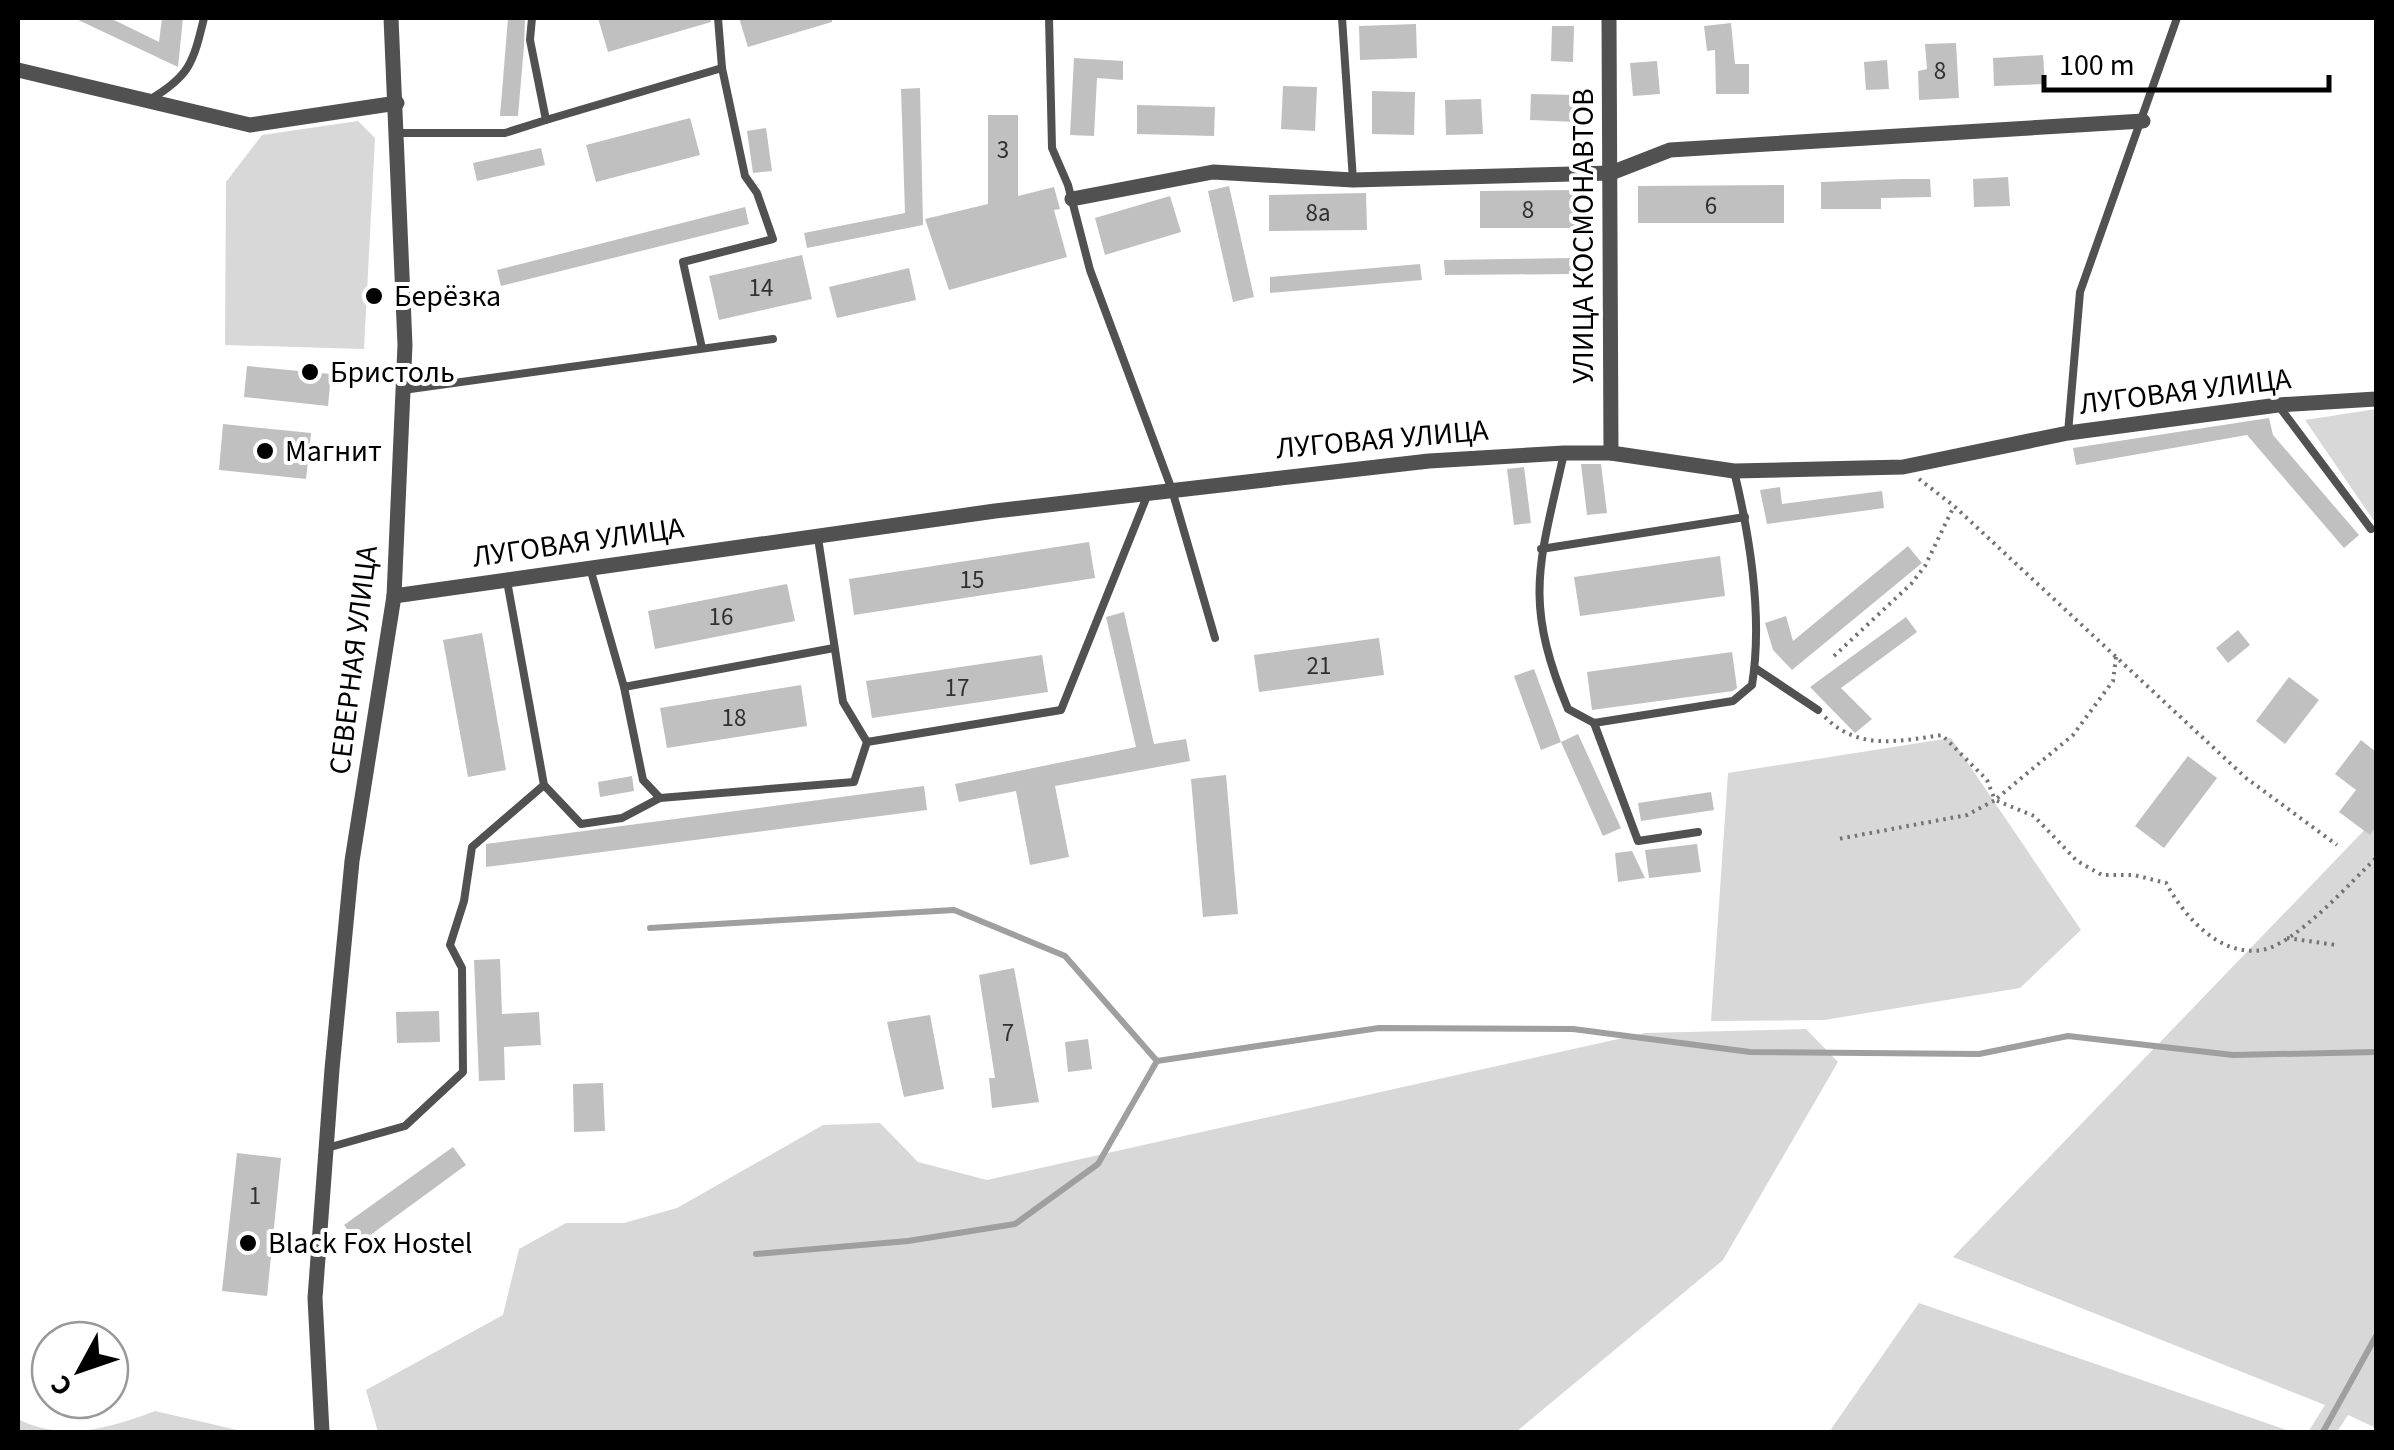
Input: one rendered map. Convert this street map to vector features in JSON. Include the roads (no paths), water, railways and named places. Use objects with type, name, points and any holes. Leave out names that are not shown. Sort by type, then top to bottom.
[{"type":"street","name":"СЕВЕРНАЯ УЛИЦА","points":[[322,1432],[314,1298],[332,1069],[352,861],[394,596],[403,390],[397,103],[389,18]]},
{"type":"street","name":"УЛИЦА КОСМОНАВТОВ","points":[[1609,18],[1611,453]]},
{"type":"street","points":[[18,70],[250,125],[397,103]]},
{"type":"street","points":[[1072,199],[1214,172],[1353,180],[1611,174],[1670,150],[2143,121]]},
{"type":"street","name":"ЛУГОВАЯ УЛИЦА","points":[[394,596],[817,536],[1429,460],[1564,452],[1611,453],[1734,471],[1903,467],[2068,433],[2278,405],[2376,399]]},
{"type":"lane","points":[[147,101],[181,81],[194,58],[204,18]]},
{"type":"lane","points":[[532,18],[530,40],[546,120]]},
{"type":"lane","points":[[702,348],[683,262],[773,239],[758,193],[744,176],[722,68],[718,18]]},
{"type":"lane","points":[[1049,18],[1052,148],[1072,199],[1090,270],[1172,490],[1216,638]]},
{"type":"lane","points":[[1342,18],[1353,180]]},
{"type":"lane","points":[[2068,433],[2080,292],[2178,18]]},
{"type":"lane","points":[[398,132],[505,133],[722,68]]},
{"type":"lane","points":[[403,390],[773,338]]},
{"type":"lane","points":[[2278,405],[2371,530]]},
{"type":"lane","points":[[1564,452],[1540,549],[1537,612],[1552,670],[1568,709],[1594,722],[1733,701],[1752,685],[1755,668],[1745,518],[1734,471]]},
{"type":"lane","points":[[867,742],[1061,710],[1147,496]]},
{"type":"lane","points":[[1540,549],[1745,518]]},
{"type":"lane","points":[[817,536],[842,702],[867,742]]},
{"type":"lane","points":[[590,568],[624,687],[643,780],[660,798]]},
{"type":"lane","points":[[507,579],[544,785],[581,824],[622,818],[660,798],[854,782],[867,742]]},
{"type":"lane","points":[[624,687],[834,648]]},
{"type":"lane","points":[[1755,668],[1818,710]]},
{"type":"lane","points":[[1594,722],[1638,840],[1698,832]]},
{"type":"lane","points":[[326,1148],[405,1126],[463,1072],[462,968],[450,945],[464,901],[472,846],[544,785]]},
{"type":"waterway","points":[[650,928],[954,910],[1065,956],[1157,1061]]},
{"type":"waterway","points":[[1157,1061],[1379,1028],[1573,1029],[1750,1052],[1979,1054],[2068,1036],[2233,1055],[2376,1052]]},
{"type":"waterway","points":[[756,1254],[908,1241],[1015,1224],[1098,1164],[1157,1061]]},
{"type":"waterway","points":[[2323,1432],[2376,1336]]},
{"type":"place","name":"Берёзка","points":[[374,296]]},
{"type":"place","name":"Бристоль","points":[[310,372]]},
{"type":"place","name":"Магнит","points":[[265,451]]},
{"type":"place","name":"Black Fox Hostel","points":[[248,1243]]}]
